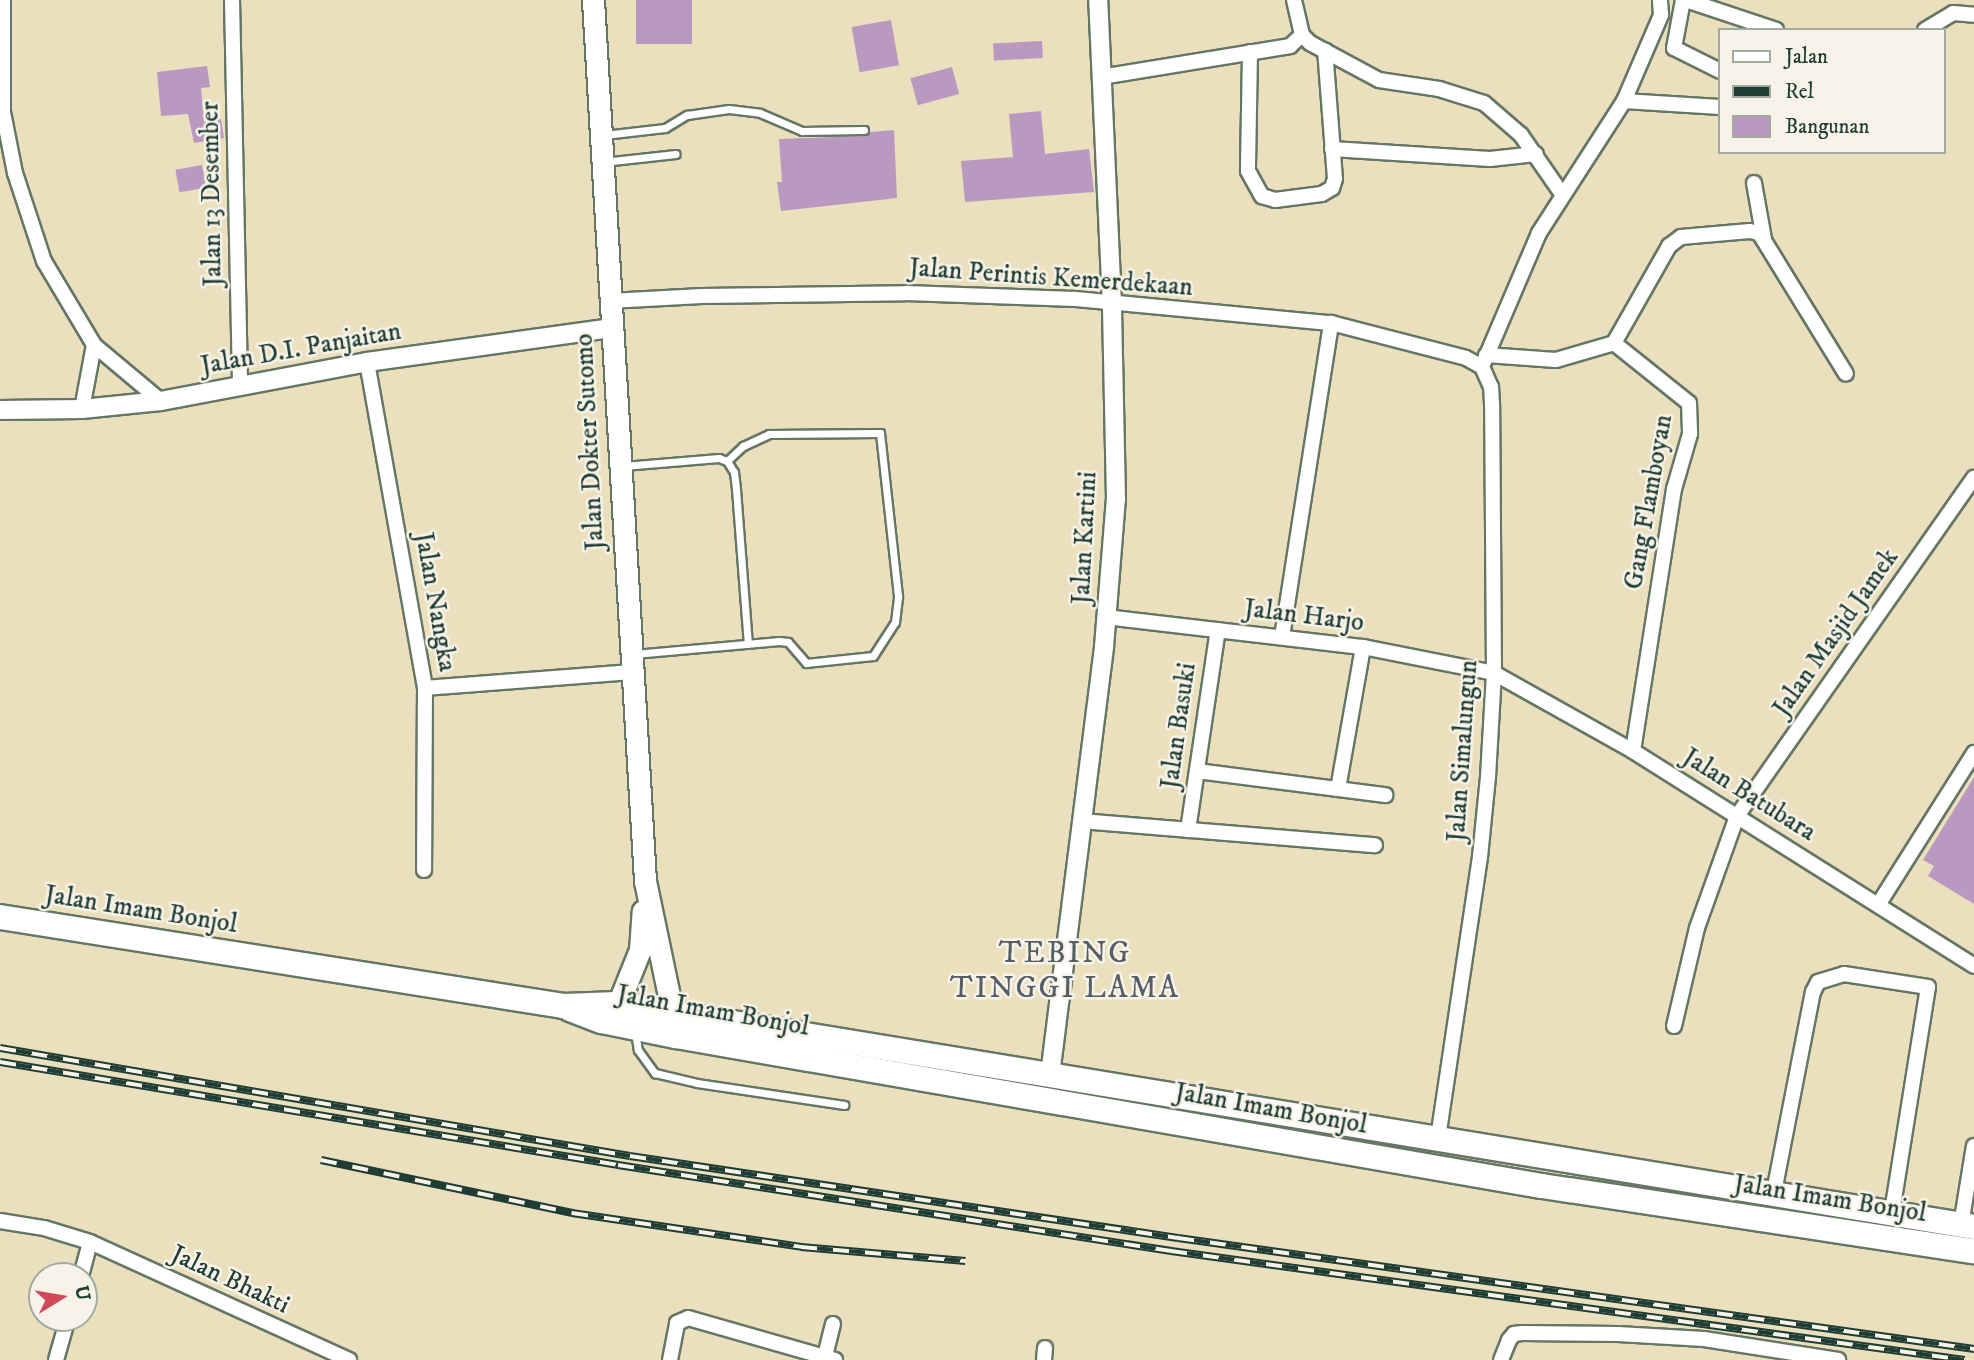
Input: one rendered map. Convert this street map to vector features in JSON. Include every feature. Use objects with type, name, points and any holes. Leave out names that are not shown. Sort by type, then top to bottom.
[{"type":"highway","name":"Jalan Imam Bonjol","points":[[0,918],[563,1006],[621,1018],[1050,1075],[1774,1192],[1967,1226]]},
{"type":"highway","name":"Jalan Imam Bonjol","points":[[675,1025],[1047,1100],[1542,1186],[1974,1251]]},
{"type":"main road","name":"Jalan Dokter Sutomo","points":[[593,0],[645,881],[675,1025]]},
{"type":"main road","name":"Jalan Dokter Sutomo","points":[[621,1018],[640,950],[645,881]]},
{"type":"street","points":[[3,0],[1,112],[15,173],[44,261],[94,345],[161,401]]},
{"type":"street","name":"Jalan 13 Desember","points":[[232,0],[240,388]]},
{"type":"street","name":"Jalan Kartini","points":[[1050,1075],[1106,617],[1116,499],[1112,304],[1098,0]]},
{"type":"street","points":[[1294,0],[1302,35],[1379,80],[1439,89],[1483,103],[1521,135],[1562,194]]},
{"type":"street","points":[[1660,0],[1661,15],[1624,101],[1539,233],[1484,361],[1556,360],[1614,343],[1669,246],[1681,237],[1749,230],[1759,233],[1846,373]]},
{"type":"street","points":[[1718,70],[1674,48],[1685,0],[1770,28]]},
{"type":"street","points":[[1928,28],[1953,13],[1974,15]]},
{"type":"street","points":[[1101,77],[1290,46],[1302,35]]},
{"type":"street","points":[[1250,52],[1248,171],[1262,196],[1275,200],[1322,194],[1332,188],[1335,179],[1325,50]]},
{"type":"street","points":[[1624,101],[1718,107]]},
{"type":"street","points":[[1332,149],[1490,159],[1536,154]]},
{"type":"street","points":[[1754,183],[1764,241]]},
{"type":"street","name":"Jalan Perintis Kemerdekaan","points":[[609,301],[702,296],[906,293],[1075,299],[1331,323],[1484,361]]},
{"type":"street","points":[[1282,637],[1331,323]]},
{"type":"street","name":"Jalan D.I. Panjaitan","points":[[0,411],[82,409],[161,401],[367,362],[611,328]]},
{"type":"street","name":"Gang Flamboyan","points":[[1614,343],[1689,403],[1692,417],[1690,434],[1674,489],[1633,751]]},
{"type":"street","points":[[82,409],[94,345]]},
{"type":"street","name":"Jalan Simalungun","points":[[1438,1138],[1480,857],[1494,673],[1492,404],[1491,387],[1484,361]]},
{"type":"street","name":"Jalan Nangka","points":[[367,362],[425,688],[631,663]]},
{"type":"street","name":"Jalan Masjid Jamek","points":[[1674,1027],[1697,928],[1737,817],[1974,478]]},
{"type":"street","name":"Jalan Harjo","points":[[1106,617],[1363,647],[1494,673]]},
{"type":"street","name":"Jalan Basuki","points":[[1188,830],[1218,630]]},
{"type":"street","points":[[1338,789],[1363,647]]},
{"type":"street","name":"Jalan Batubara","points":[[1494,673],[1633,751],[1974,966]]},
{"type":"street","points":[[424,870],[425,688]]},
{"type":"street","points":[[1878,905],[1974,753]]},
{"type":"street","points":[[1197,771],[1385,795]]},
{"type":"street","points":[[1081,821],[1375,845]]},
{"type":"street","points":[[1774,1192],[1813,992],[1818,982],[1844,974],[1928,987],[1892,1213]]},
{"type":"street","points":[[1047,1100],[1050,1075]]},
{"type":"street","points":[[1967,1226],[1974,1146]]},
{"type":"street","name":"Jalan Bhakti","points":[[0,1221],[44,1228],[90,1242],[349,1360]]},
{"type":"street","points":[[84,1262],[90,1242]]},
{"type":"street","points":[[670,1360],[677,1323],[688,1318],[828,1359],[832,1324]]},
{"type":"street","points":[[56,1360],[64,1332]]},
{"type":"street","points":[[1500,1360],[1514,1334],[1536,1333],[1704,1339],[1838,1360]]},
{"type":"lane","points":[[600,136],[665,128],[687,115],[729,109],[760,113],[802,131],[864,130]]},
{"type":"lane","points":[[602,162],[676,154]]},
{"type":"lane","points":[[631,663],[748,644],[788,642],[806,663],[873,656],[879,651],[895,622],[898,596],[883,440],[880,433],[769,434],[743,446],[727,461]]},
{"type":"lane","points":[[619,466],[719,458],[727,461],[734,472],[737,489],[748,644]]},
{"type":"lane","points":[[621,1018],[638,1050],[655,1073],[697,1083],[844,1105]]},
{"type":"building","points":[[636,0],[692,0],[692,44],[636,44]]},
{"type":"building","points":[[891,20],[899,65],[860,72],[852,27]]},
{"type":"building","points":[[1042,41],[1043,58],[994,61],[993,44]]},
{"type":"building","points":[[207,66],[210,87],[201,88],[204,122],[221,119],[224,138],[194,143],[188,114],[161,116],[157,72]]},
{"type":"building","points":[[952,67],[959,94],[918,105],[910,78]]},
{"type":"building","points":[[1041,111],[1045,154],[1089,149],[1094,192],[965,202],[961,161],[1013,157],[1009,114]]},
{"type":"building","points":[[894,130],[897,198],[781,211],[777,182],[782,182],[779,139],[864,136],[870,132]]},
{"type":"building","points":[[202,165],[206,188],[179,192],[175,170]]},
{"type":"building","points":[[1974,777],[1974,904],[1928,876],[1934,866],[1923,860]]},
{"type":"railway","points":[[0,1048],[630,1156],[1178,1238],[1974,1349]]},
{"type":"railway","points":[[0,1062],[618,1165],[1171,1251],[1965,1360]]},
{"type":"railway","points":[[321,1160],[572,1213],[801,1247],[965,1261]]},
{"type":"district","name":"TEBING TINGGI LAMA","points":[[1065,971]]}]
